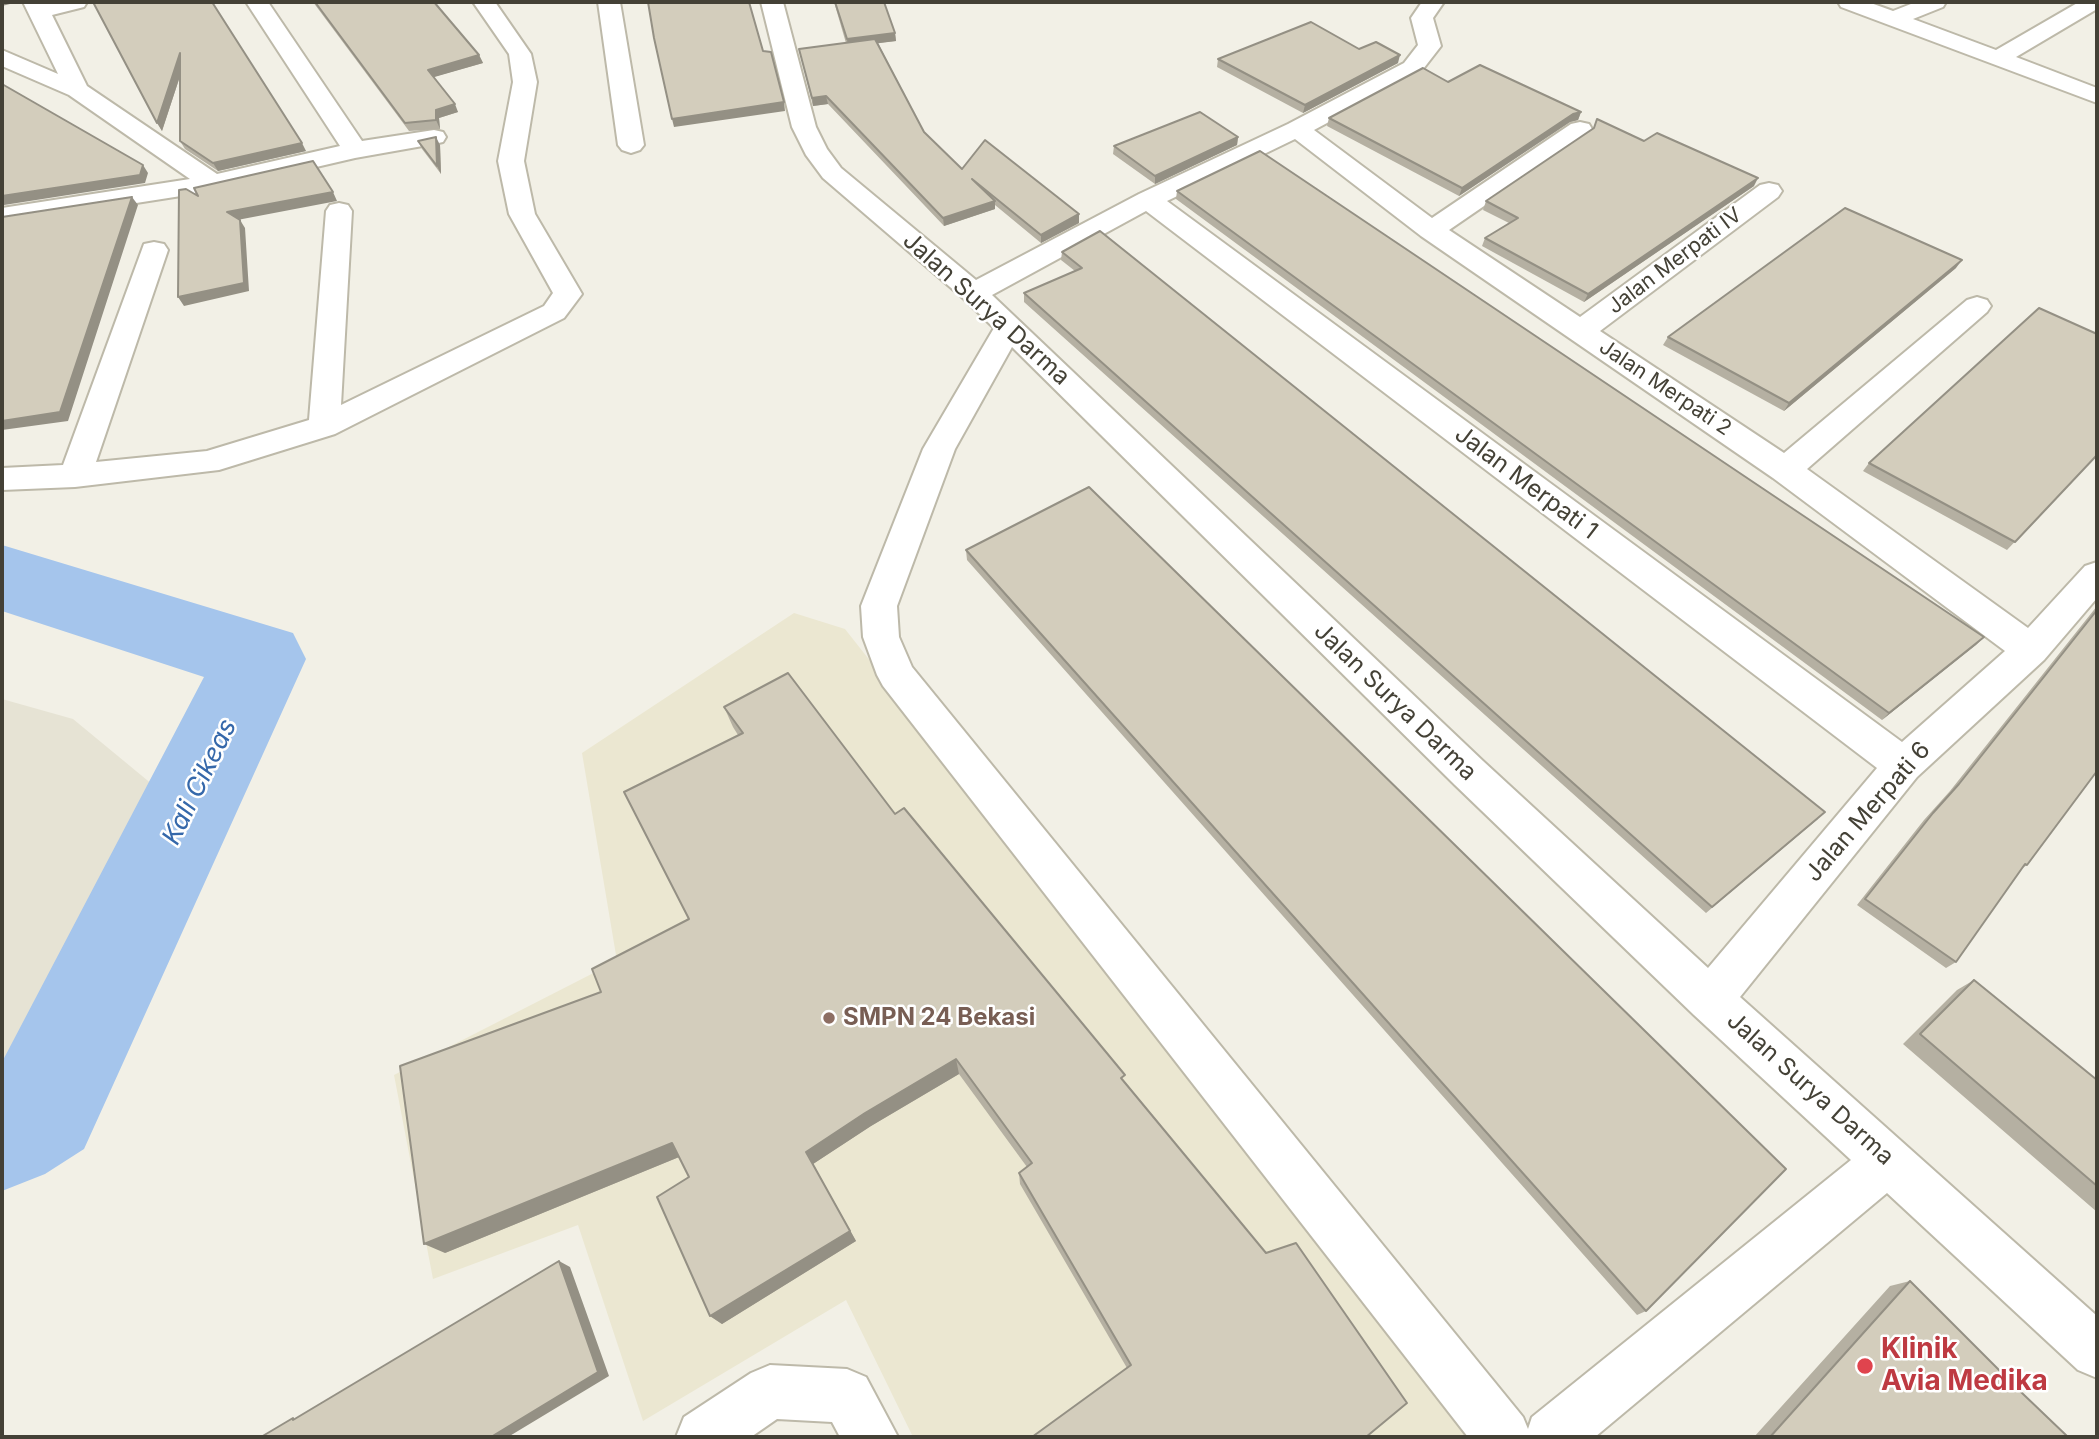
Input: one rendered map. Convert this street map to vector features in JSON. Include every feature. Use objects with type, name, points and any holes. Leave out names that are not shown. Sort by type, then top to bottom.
[{"type":"street","points":[[76,2],[36,7],[77,90]]},
{"type":"street","points":[[257,2],[355,150]]},
{"type":"street","points":[[609,2],[631,145]]},
{"type":"street","name":"Jalan Surya Darma","points":[[772,2],[804,127],[815,150],[832,173],[974,293],[1459,764],[1710,1000],[2097,1351]]},
{"type":"street","points":[[974,293],[1148,200],[1297,129],[1412,68],[1430,46],[1422,18],[1433,2]]},
{"type":"street","points":[[1849,2],[2097,96]]},
{"type":"street","points":[[1893,19],[1935,2]]},
{"type":"street","points":[[1997,59],[2094,2]]},
{"type":"street","points":[[2,480],[75,476],[208,462],[324,426],[554,312],[568,294],[522,214],[510,162],[525,82],[520,54],[497,5]]},
{"type":"street","points":[[2,57],[33,73],[77,90],[213,183]]},
{"type":"street","name":"Jalan Merpati 2","points":[[1297,129],[1431,230],[1785,470],[2031,650]]},
{"type":"street","points":[[1431,230],[1580,129]]},
{"type":"street","points":[[2,216],[213,183],[355,150],[434,137]]},
{"type":"street","name":"Jalan Merpati IV","points":[[1580,331],[1769,191]]},
{"type":"street","name":"Jalan Merpati 1","points":[[1148,200],[1903,765]]},
{"type":"street","points":[[324,426],[339,211]]},
{"type":"street","points":[[75,476],[154,250]]},
{"type":"street","points":[[1785,470],[1977,306]]},
{"type":"street","points":[[1009,327],[939,449],[879,606],[881,637],[895,675],[1503,1437]]},
{"type":"street","name":"Jalan Merpati 6","points":[[1710,1000],[1903,765],[2031,650],[2097,575]]},
{"type":"street","points":[[1552,1437],[1889,1160]]},
{"type":"street","points":[[704,1437],[770,1392],[847,1396],[870,1437]]},
{"type":"shaded area","name":"SMPN 24 Bekasi","points":[[794,613],[845,629],[1477,1431],[1470,1437],[913,1437],[846,1300],[643,1421],[578,1225],[433,1279],[394,1075],[617,961],[582,753]]},
{"type":"shaded area","points":[[2,699],[73,719],[193,818],[177,906],[89,1037],[2,1099]]},
{"type":"building","points":[[93,2],[212,2],[302,143],[213,163],[180,141],[180,53],[157,123]]},
{"type":"building","points":[[315,2],[434,2],[479,55],[428,70],[455,104],[436,110],[436,120],[405,123]]},
{"type":"building","points":[[648,2],[749,2],[763,51],[771,52],[784,102],[672,119]]},
{"type":"building","points":[[835,2],[884,2],[895,33],[847,39]]},
{"type":"building","points":[[1311,22],[1359,49],[1376,42],[1400,55],[1305,105],[1218,59]]},
{"type":"building","points":[[875,39],[924,132],[962,169],[985,140],[1079,214],[1041,235],[972,179],[995,201],[943,218],[826,96],[812,98],[799,49]]},
{"type":"building","points":[[1480,65],[1581,112],[1573,114],[1462,188],[1329,118],[1423,68],[1448,82]]},
{"type":"building","points":[[2,84],[143,165],[140,175],[2,196]]},
{"type":"building","points":[[1200,112],[1238,137],[1155,176],[1114,146]]},
{"type":"building","points":[[1597,119],[1644,141],[1657,133],[1758,178],[1588,294],[1485,238],[1518,218],[1486,201],[1594,128]]},
{"type":"building","points":[[436,137],[437,166],[418,141]]},
{"type":"building","points":[[1260,151],[1984,637],[1889,713],[1177,191]]},
{"type":"building","points":[[313,161],[333,192],[227,212],[240,220],[244,283],[178,297],[179,190],[186,189],[198,196],[194,188]]},
{"type":"building","points":[[132,197],[60,412],[2,421],[2,217]]},
{"type":"building","points":[[1845,208],[1962,260],[1789,403],[1668,337]]},
{"type":"building","points":[[1100,231],[1825,812],[1712,907],[1024,293],[1082,268],[1062,252]]},
{"type":"building","points":[[2039,308],[2097,334],[2097,455],[2015,542],[1869,463]]},
{"type":"building","points":[[1089,487],[1786,1169],[1646,1311],[966,550]]},
{"type":"building","points":[[2097,610],[2097,771],[2027,865],[2025,864],[1956,962],[1865,899]]},
{"type":"building","points":[[788,673],[895,814],[904,808],[1125,1075],[1121,1078],[1266,1253],[1296,1243],[1407,1403],[1366,1437],[1032,1437],[1131,1365],[1019,1173],[1032,1163],[956,1059],[806,1152],[850,1231],[710,1316],[657,1197],[689,1177],[672,1143],[424,1244],[400,1066],[601,992],[592,969],[689,919],[624,792],[743,733],[724,707]]},
{"type":"building","points":[[1974,980],[2097,1080],[2097,1186],[1920,1034]]},
{"type":"building","points":[[559,1261],[598,1372],[491,1437],[261,1437],[293,1420]]},
{"type":"building","points":[[1910,1281],[2022,1393],[2068,1437],[1770,1437]]},
{"type":"waterway","name":"Kali Cikeas","points":[[2,578],[260,659],[42,1107],[2,1131]]},
{"type":"place","name":"SMPN 24 Bekasi","points":[[829,1018]]},
{"type":"place","name":"Klinik Avia Medika","points":[[1865,1366]]}]
